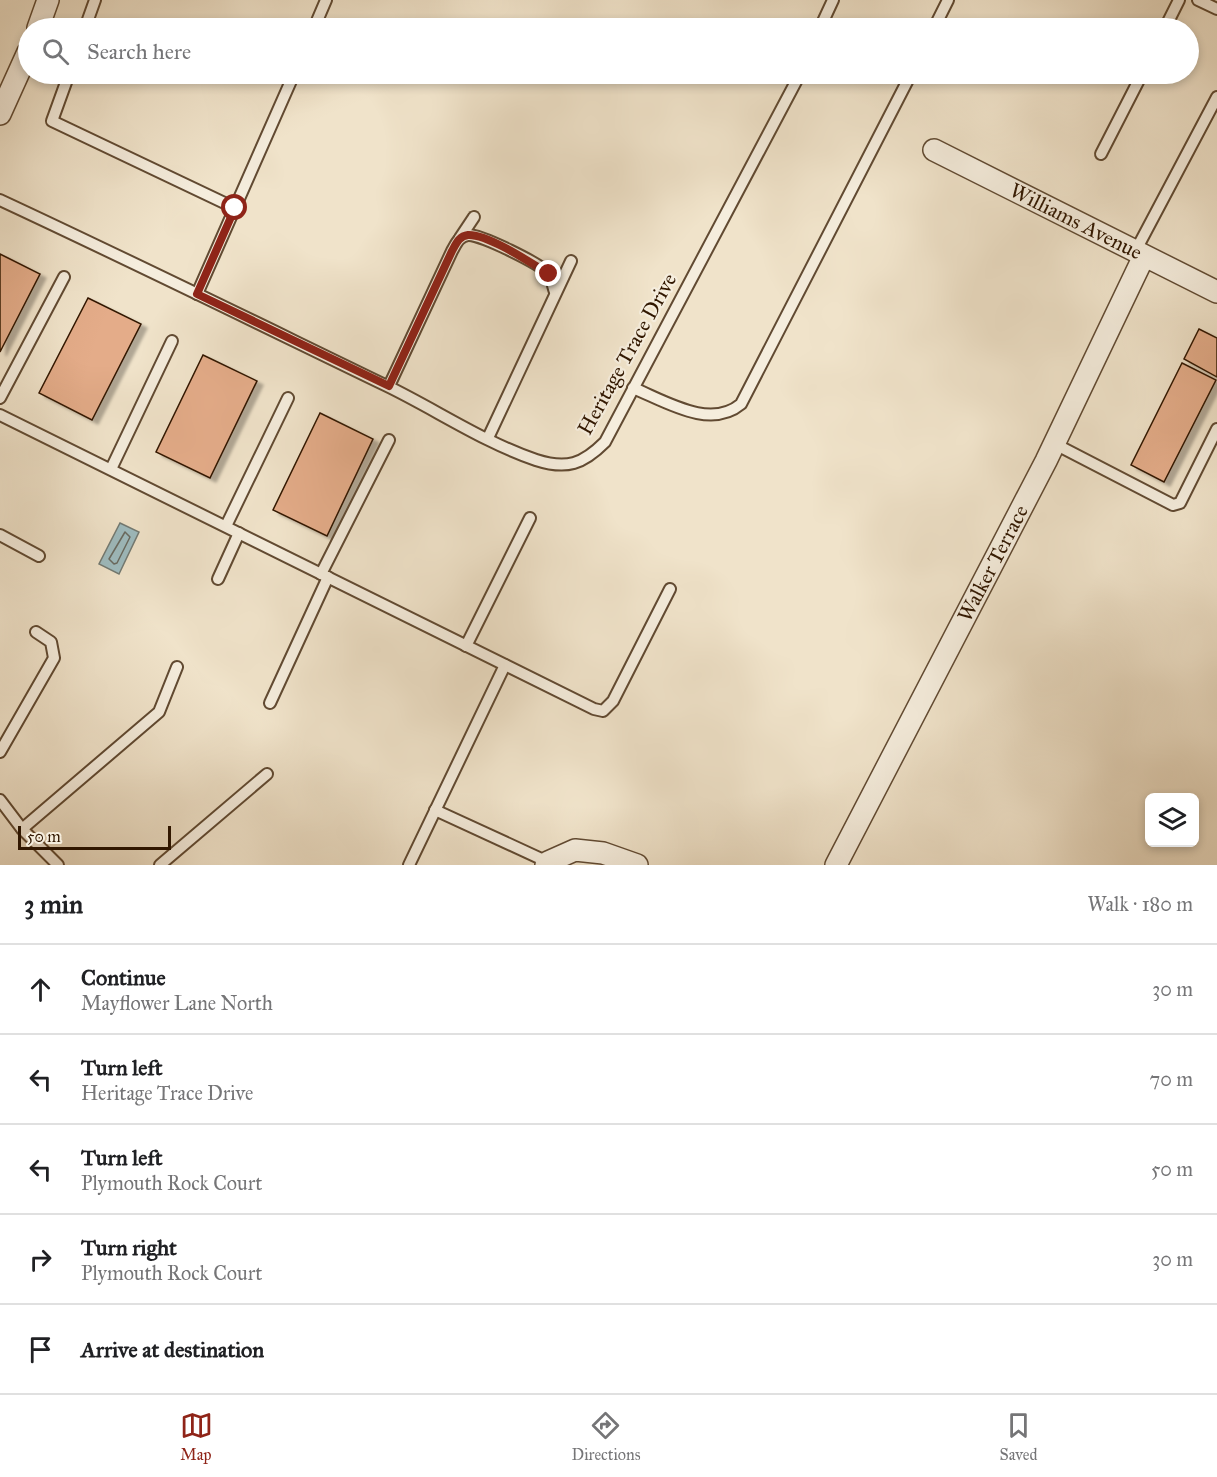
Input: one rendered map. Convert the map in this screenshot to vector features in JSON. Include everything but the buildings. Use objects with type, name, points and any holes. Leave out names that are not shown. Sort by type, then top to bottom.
[{"type":"street","points":[[42,18],[48,0]]},
{"type":"street","points":[[0,114],[18,74]]},
{"type":"street","name":"Williams Avenue","points":[[934,150],[1217,292]]},
{"type":"street","name":"Walker Terrace","points":[[836,865],[1055,444],[1139,254]]},
{"type":"street","points":[[547,863],[574,850],[603,853],[637,865]]},
{"type":"lane","points":[[89,18],[95,0]]},
{"type":"lane","points":[[318,18],[326,0]]},
{"type":"lane","points":[[825,18],[833,0]]},
{"type":"lane","points":[[939,18],[948,0]]},
{"type":"lane","points":[[1170,18],[1179,0]]},
{"type":"lane","points":[[1198,0],[1217,9]]},
{"type":"lane","points":[[65,84],[52,121],[235,208]]},
{"type":"lane","points":[[197,294],[290,84]]},
{"type":"lane","name":"Heritage Trace Drive","points":[[0,200],[389,386],[488,438],[537,460],[576,463],[589,458],[605,442],[795,84]]},
{"type":"lane","points":[[633,388],[713,416],[733,411],[741,404],[906,84]]},
{"type":"lane","points":[[1101,154],[1137,84]]},
{"type":"lane","points":[[1139,254],[1217,97]]},
{"type":"lane","points":[[389,386],[452,251],[474,218]]},
{"type":"lane","points":[[460,238],[469,235],[524,259],[549,274],[555,292]]},
{"type":"lane","points":[[488,438],[571,261]]},
{"type":"lane","points":[[0,398],[64,277]]},
{"type":"lane","points":[[111,469],[172,341]]},
{"type":"lane","points":[[226,526],[288,398]]},
{"type":"lane","points":[[0,414],[466,646],[603,711],[613,701],[670,589]]},
{"type":"lane","points":[[1055,444],[1173,505],[1180,503],[1217,429]]},
{"type":"lane","points":[[270,704],[325,575],[389,440]]},
{"type":"lane","points":[[466,646],[530,519]]},
{"type":"lane","points":[[218,579],[239,533]]},
{"type":"lane","points":[[0,535],[39,556]]},
{"type":"lane","points":[[0,752],[54,658],[51,642],[36,632]]},
{"type":"lane","points":[[409,865],[505,665]]},
{"type":"lane","points":[[22,829],[159,712],[177,667]]},
{"type":"lane","points":[[160,865],[267,774]]},
{"type":"lane","points":[[0,800],[22,829],[58,865]]},
{"type":"lane","points":[[435,810],[547,863]]},
{"type":"water","points":[[120,523],[139,532],[119,574],[99,564]]},
{"type":"route","points":[[235,208],[197,294],[389,386],[460,238],[469,235],[487,241],[549,274]]}]
